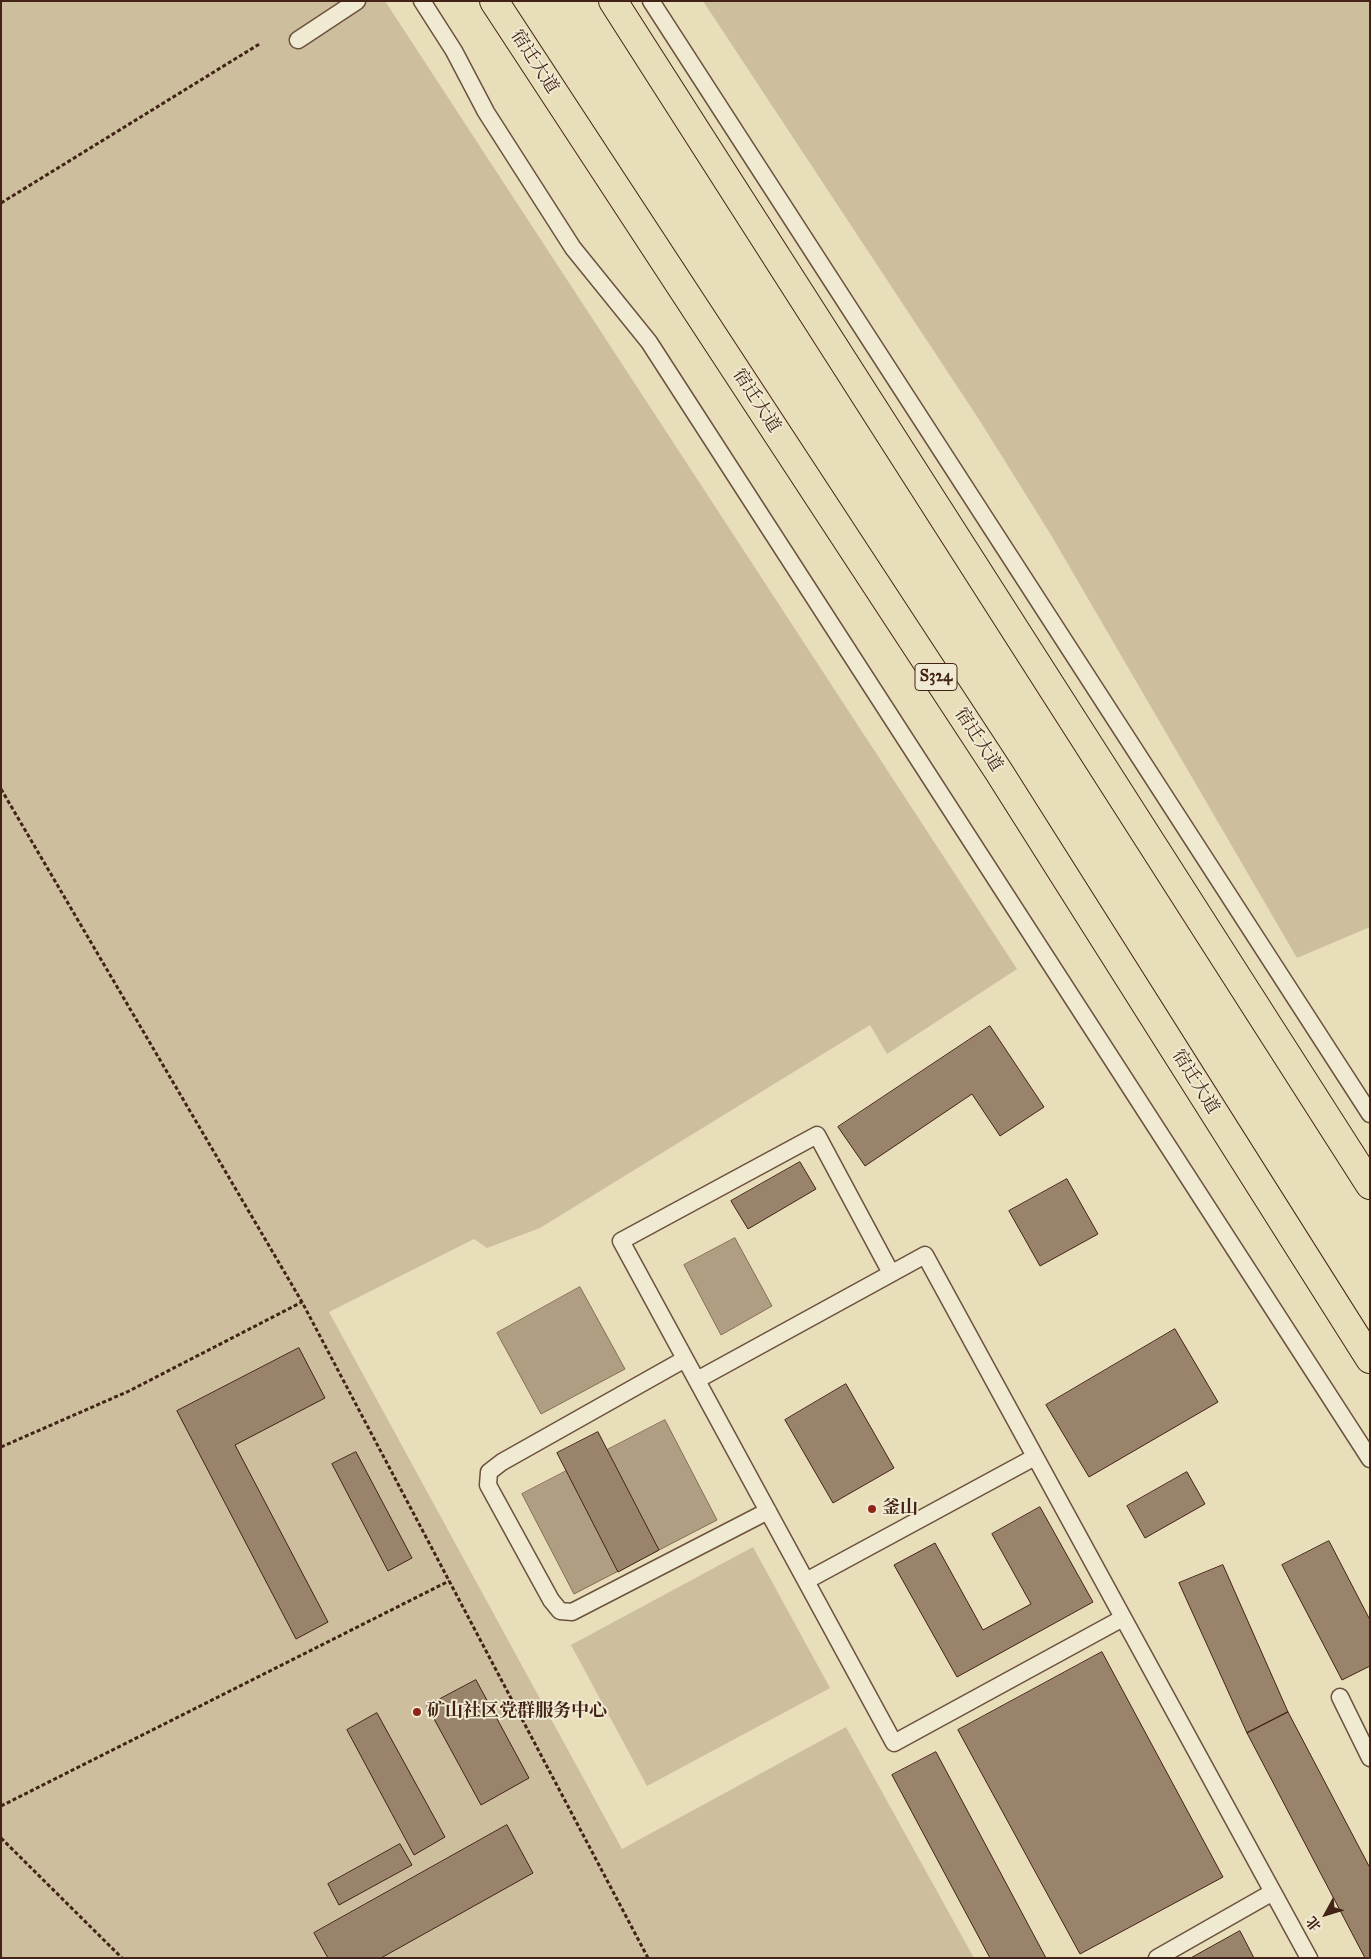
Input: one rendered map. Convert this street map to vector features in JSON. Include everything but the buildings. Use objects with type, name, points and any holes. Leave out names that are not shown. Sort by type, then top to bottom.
[{"type":"main road","name":"宿迁大道","points":[[494,1],[999,772],[1370,1359]]},
{"type":"main road","points":[[613,1],[1370,1186]]},
{"type":"lane","points":[[298,40],[357,1]]},
{"type":"lane","points":[[422,1],[454,51],[486,112],[573,248],[649,342],[1370,1459]]},
{"type":"lane","points":[[651,1],[1370,1114]]},
{"type":"lane","points":[[891,1273],[817,1135],[621,1241],[894,1742],[1123,1618]]},
{"type":"lane","points":[[697,1380],[925,1255],[1309,1958]]},
{"type":"lane","points":[[685,1359],[502,1462],[489,1472],[488,1485],[551,1600],[560,1611],[572,1612],[768,1511]]},
{"type":"lane","points":[[806,1581],[1035,1457]]},
{"type":"lane","points":[[1340,1697],[1369,1756]]},
{"type":"lane","points":[[1158,1958],[1273,1892]]},
{"type":"path","points":[[1,203],[262,43]]},
{"type":"path","points":[[1,788],[302,1302],[648,1958]]},
{"type":"path","points":[[1,1447],[128,1391],[302,1302]]},
{"type":"path","points":[[1,1806],[449,1581]]},
{"type":"path","points":[[1,1838],[122,1958]]},
{"type":"shaded area","points":[[1,1],[385,1],[1017,969],[887,1054],[870,1025],[540,1228],[487,1248],[474,1239],[329,1312],[622,1849],[846,1727],[974,1958],[1,1958]]},
{"type":"shaded area","points":[[703,1],[1370,1],[1370,927],[1297,958],[1051,535],[980,421]]},
{"type":"shaded area","points":[[735,1238],[772,1306],[721,1335],[684,1265]]},
{"type":"shaded area","points":[[580,1287],[625,1369],[541,1414],[497,1333]]},
{"type":"shaded area","points":[[665,1420],[717,1520],[574,1594],[522,1494]]},
{"type":"shaded area","points":[[753,1547],[830,1688],[647,1786],[571,1645]]},
{"type":"place","name":"釜山","points":[[872,1509]]},
{"type":"place","name":"矿山社区党群服务中心","points":[[417,1712]]}]
